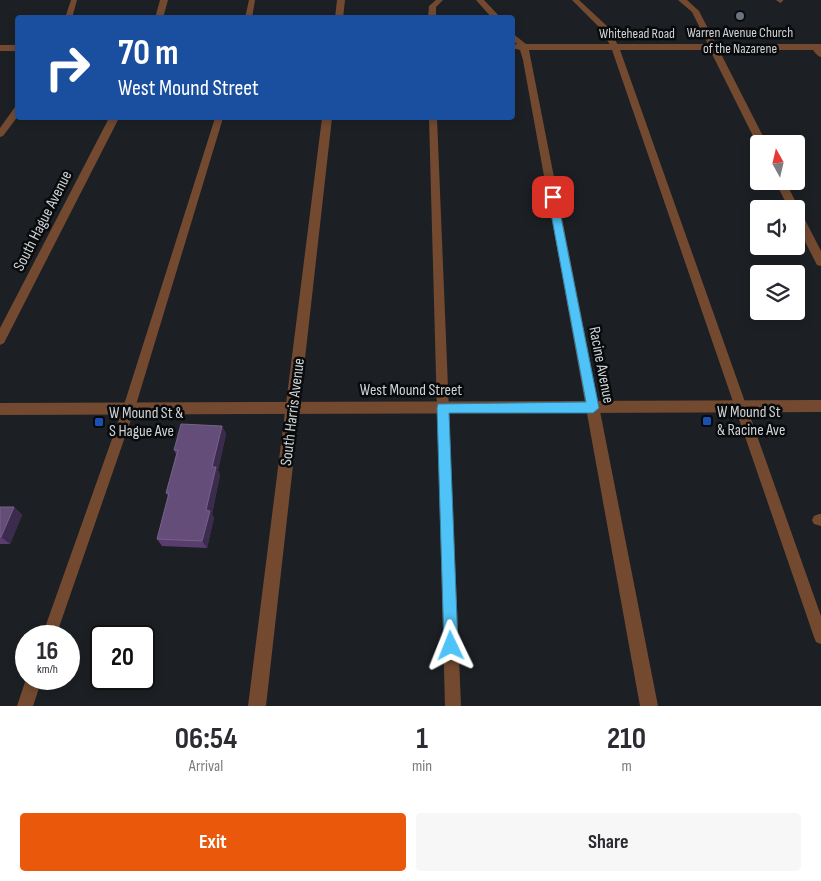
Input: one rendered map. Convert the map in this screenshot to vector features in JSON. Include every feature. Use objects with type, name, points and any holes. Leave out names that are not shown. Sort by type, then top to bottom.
[{"type":"street","points":[[160,15],[164,0]]},
{"type":"street","points":[[339,15],[341,0]]},
{"type":"street","points":[[480,0],[493,15]]},
{"type":"street","points":[[682,0],[695,11],[757,135]]},
{"type":"street","name":"Whitehead Road","points":[[518,47],[818,47]]},
{"type":"street","name":"Racine Avenue","points":[[518,47],[593,408],[649,706]]},
{"type":"street","points":[[0,48],[15,48]]},
{"type":"street","name":"South Hague Avenue","points":[[0,340],[113,120]]},
{"type":"street","name":"South Harris Avenue","points":[[257,706],[327,120]]},
{"type":"street","points":[[805,231],[821,262]]},
{"type":"street","name":"West Mound Street","points":[[0,409],[821,406]]},
{"type":"lane","points":[[69,15],[74,0]]},
{"type":"lane","points":[[249,15],[252,0]]},
{"type":"lane","points":[[432,15],[433,6],[440,0]]},
{"type":"lane","points":[[575,0],[605,29],[615,47],[742,406],[821,637]]},
{"type":"lane","points":[[818,47],[821,55]]},
{"type":"lane","points":[[0,134],[15,113]]},
{"type":"lane","points":[[53,625],[129,408],[218,120]]},
{"type":"lane","points":[[433,120],[453,706]]},
{"type":"lane","points":[[25,706],[30,690]]},
{"type":"building","points":[[181,424],[222,426],[212,467],[216,467],[206,510],[210,511],[202,541],[157,539],[169,493],[166,493],[178,450],[174,450]]},
{"type":"building","points":[[0,507],[14,507],[1,537],[0,537]]},
{"type":"place","name":"Warren Avenue Church of the Nazarene","points":[[740,16]]},
{"type":"place","name":"W Mound St & Racine Ave","points":[[707,421]]},
{"type":"place","name":"W Mound St & S Hague Ave","points":[[99,422]]},
{"type":"route","points":[[451,646],[443,408],[593,408],[553,197]]}]
